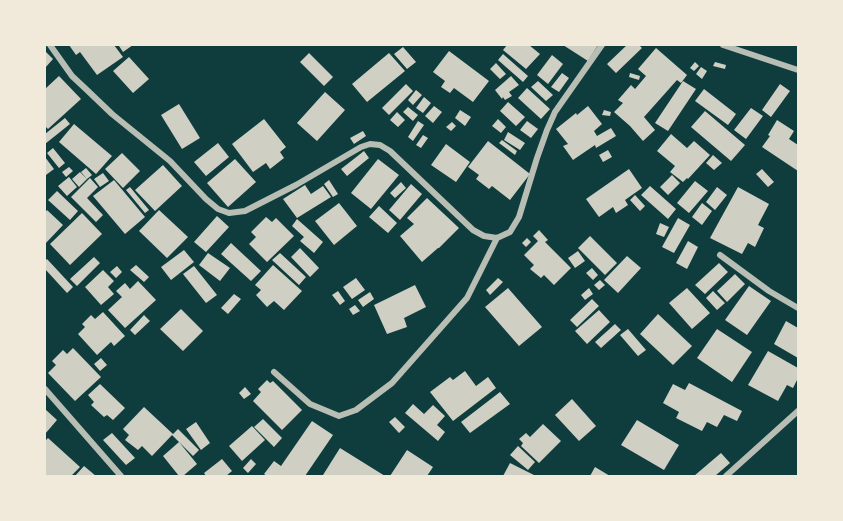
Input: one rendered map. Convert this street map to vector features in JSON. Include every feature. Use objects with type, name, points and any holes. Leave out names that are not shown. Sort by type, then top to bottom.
[{"type":"street","points":[[50,45],[72,76],[112,114],[170,162],[206,200],[218,209],[229,213],[245,211],[296,185],[361,147],[370,144],[380,145],[390,151],[473,230],[484,236],[497,238],[510,232],[519,218],[537,158],[555,112],[602,45]]},
{"type":"street","points":[[723,45],[798,70]]},
{"type":"street","points":[[274,372],[310,404],[339,416],[356,410],[392,383],[467,298],[497,238]]},
{"type":"street","points":[[720,255],[769,291],[798,308]]},
{"type":"street","points":[[45,389],[121,476]]},
{"type":"street","points":[[726,476],[798,411]]},
{"type":"building","points":[[69,45],[114,45],[123,57],[97,75],[80,52],[76,55]]},
{"type":"building","points":[[133,45],[123,52],[119,46]]},
{"type":"building","points":[[507,45],[529,45],[540,54],[526,69],[503,50]]},
{"type":"building","points":[[563,45],[598,45],[588,61]]},
{"type":"building","points":[[627,45],[639,45],[642,48],[616,73],[607,64]]},
{"type":"building","points":[[403,47],[416,62],[407,69],[394,54]]},
{"type":"building","points":[[656,48],[687,75],[681,83],[677,80],[644,117],[655,130],[643,141],[614,112],[623,103],[618,100],[631,85],[635,89],[646,76],[638,69]]},
{"type":"building","points":[[45,51],[53,59],[45,68]]},
{"type":"building","points":[[449,51],[489,81],[473,102],[454,88],[450,93],[441,87],[445,81],[433,72]]},
{"type":"building","points":[[309,53],[333,77],[324,86],[300,62]]},
{"type":"building","points":[[389,53],[405,71],[367,102],[352,84]]},
{"type":"building","points":[[503,54],[528,76],[523,82],[498,60]]},
{"type":"building","points":[[552,55],[563,64],[548,84],[537,75]]},
{"type":"building","points":[[129,57],[149,79],[133,93],[113,71]]},
{"type":"building","points":[[695,62],[699,66],[694,71],[690,68]]},
{"type":"building","points":[[715,62],[726,65],[725,69],[713,66]]},
{"type":"building","points":[[496,63],[506,74],[500,79],[490,69]]},
{"type":"building","points":[[701,67],[707,71],[702,79],[696,74]]},
{"type":"building","points":[[562,73],[569,78],[559,92],[551,87]]},
{"type":"building","points":[[630,73],[640,76],[639,80],[629,77]]},
{"type":"building","points":[[59,76],[81,99],[48,129],[45,126],[45,89]]},
{"type":"building","points":[[511,76],[519,85],[509,92],[512,96],[505,100],[495,90]]},
{"type":"building","points":[[538,81],[553,95],[546,101],[531,87]]},
{"type":"building","points":[[683,81],[696,89],[668,131],[655,123]]},
{"type":"building","points":[[406,84],[413,91],[389,115],[382,108]]},
{"type":"building","points":[[780,84],[790,91],[771,117],[762,110]]},
{"type":"building","points":[[527,88],[550,109],[541,119],[518,98]]},
{"type":"building","points":[[704,89],[736,114],[728,125],[695,101]]},
{"type":"building","points":[[416,90],[422,95],[413,105],[408,100]]},
{"type":"building","points":[[325,92],[345,110],[317,141],[297,123]]},
{"type":"building","points":[[424,97],[431,103],[423,113],[416,108]]},
{"type":"building","points":[[508,102],[525,117],[516,126],[500,111]]},
{"type":"building","points":[[179,104],[200,138],[182,149],[161,115]]},
{"type":"building","points":[[434,106],[442,112],[433,123],[425,116]]},
{"type":"building","points":[[588,106],[602,124],[594,131],[597,136],[611,128],[616,136],[596,148],[595,145],[573,160],[563,146],[568,144],[556,129]]},
{"type":"building","points":[[408,107],[418,115],[413,121],[403,112]]},
{"type":"building","points":[[751,108],[763,116],[746,139],[734,130]]},
{"type":"building","points":[[460,110],[471,117],[465,126],[455,118]]},
{"type":"building","points":[[604,110],[611,112],[610,116],[602,115]]},
{"type":"building","points":[[705,111],[745,145],[731,161],[691,127]]},
{"type":"building","points":[[397,112],[405,120],[398,127],[390,120]]},
{"type":"building","points":[[65,118],[70,124],[45,144],[45,134]]},
{"type":"building","points":[[264,119],[286,147],[280,152],[284,158],[270,169],[266,163],[253,172],[232,144]]},
{"type":"building","points":[[498,119],[506,127],[501,133],[492,126]]},
{"type":"building","points":[[777,120],[794,131],[789,139],[798,145],[798,171],[762,147]]},
{"type":"building","points":[[418,121],[424,125],[413,141],[408,137]]},
{"type":"building","points":[[527,121],[538,129],[531,138],[520,130]]},
{"type":"building","points":[[452,122],[456,126],[451,131],[446,127]]},
{"type":"building","points":[[74,124],[112,156],[96,174],[59,142]]},
{"type":"building","points":[[363,131],[366,136],[354,144],[350,138]]},
{"type":"building","points":[[508,132],[525,143],[520,150],[504,140]]},
{"type":"building","points":[[671,134],[687,148],[694,141],[710,155],[683,182],[670,172],[675,166],[657,151]]},
{"type":"building","points":[[423,135],[428,138],[421,148],[416,145]]},
{"type":"building","points":[[502,140],[517,151],[515,155],[499,143]]},
{"type":"building","points":[[488,141],[530,174],[510,200],[492,186],[489,189],[476,179],[479,175],[468,167]]},
{"type":"building","points":[[218,143],[229,157],[206,176],[194,162]]},
{"type":"building","points":[[446,144],[470,162],[456,182],[431,165]]},
{"type":"building","points":[[53,148],[65,163],[59,168],[47,153]]},
{"type":"building","points":[[608,150],[612,157],[603,162],[599,155]]},
{"type":"building","points":[[364,151],[369,158],[347,176],[341,169]]},
{"type":"building","points":[[122,153],[140,171],[123,188],[105,169]]},
{"type":"building","points":[[713,155],[722,163],[714,170],[706,163]]},
{"type":"building","points":[[45,157],[54,169],[46,175],[45,173]]},
{"type":"building","points":[[235,159],[256,182],[228,207],[207,183]]},
{"type":"building","points":[[378,159],[399,175],[371,209],[351,193]]},
{"type":"building","points":[[163,165],[182,186],[155,211],[135,190]]},
{"type":"building","points":[[69,167],[73,171],[66,177],[62,172]]},
{"type":"building","points":[[86,168],[92,175],[87,179],[81,172]]},
{"type":"building","points":[[629,169],[642,188],[625,200],[628,205],[616,213],[613,207],[599,217],[586,199]]},
{"type":"building","points":[[762,169],[774,182],[768,187],[756,174]]},
{"type":"building","points":[[80,172],[87,179],[79,187],[72,179]]},
{"type":"building","points":[[103,173],[109,181],[100,187],[94,179]]},
{"type":"building","points":[[672,175],[680,183],[668,195],[660,187]]},
{"type":"building","points":[[69,177],[77,187],[67,196],[58,186]]},
{"type":"building","points":[[90,178],[98,187],[87,198],[103,215],[96,222],[71,197]]},
{"type":"building","points":[[114,180],[145,217],[125,234],[93,196]]},
{"type":"building","points":[[329,180],[338,194],[333,197],[324,184]]},
{"type":"building","points":[[695,181],[708,191],[689,213],[677,203]]},
{"type":"building","points":[[401,182],[406,188],[395,198],[390,193]]},
{"type":"building","points":[[411,184],[422,194],[400,220],[389,210]]},
{"type":"building","points":[[305,185],[311,194],[323,186],[331,197],[297,218],[283,199]]},
{"type":"building","points":[[650,186],[676,209],[668,219],[641,195]]},
{"type":"building","points":[[130,187],[149,210],[145,213],[126,190]]},
{"type":"building","points":[[717,187],[727,195],[715,210],[706,202]]},
{"type":"building","points":[[738,187],[769,204],[758,225],[764,228],[755,247],[748,243],[742,254],[710,238]]},
{"type":"building","points":[[57,191],[78,211],[70,220],[48,200]]},
{"type":"building","points":[[635,195],[645,206],[640,211],[630,200]]},
{"type":"building","points":[[427,198],[459,228],[422,262],[400,236],[414,224],[407,218]]},
{"type":"building","points":[[339,203],[357,226],[334,245],[315,221]]},
{"type":"building","points":[[702,203],[712,211],[702,225],[692,217]]},
{"type":"building","points":[[379,206],[397,223],[388,233],[369,217]]},
{"type":"building","points":[[47,210],[63,225],[45,244],[45,213]]},
{"type":"building","points":[[159,210],[188,237],[167,258],[139,231]]},
{"type":"building","points":[[82,213],[102,234],[70,265],[50,244]]},
{"type":"building","points":[[217,216],[229,227],[206,252],[194,242]]},
{"type":"building","points":[[266,217],[272,222],[276,218],[294,236],[267,262],[249,244],[256,237],[251,232]]},
{"type":"building","points":[[678,218],[690,225],[674,253],[662,247]]},
{"type":"building","points":[[297,219],[323,242],[314,253],[300,241],[304,237],[292,226]]},
{"type":"building","points":[[660,223],[669,227],[664,237],[656,234]]},
{"type":"building","points":[[539,230],[548,240],[545,242],[571,268],[554,285],[544,275],[541,278],[530,269],[534,265],[524,255],[538,241],[533,236]]},
{"type":"building","points":[[590,236],[617,263],[605,275],[578,248]]},
{"type":"building","points":[[527,238],[531,242],[526,247],[522,243]]},
{"type":"building","points":[[688,241],[698,247],[687,269],[676,263]]},
{"type":"building","points":[[231,243],[261,271],[251,281],[221,254]]},
{"type":"building","points":[[300,248],[319,268],[310,277],[291,257]]},
{"type":"building","points":[[184,250],[194,262],[171,280],[161,267]]},
{"type":"building","points":[[578,251],[585,261],[575,268],[568,258]]},
{"type":"building","points":[[208,253],[230,268],[220,281],[199,265]]},
{"type":"building","points":[[280,253],[306,277],[299,285],[272,260]]},
{"type":"building","points":[[627,256],[641,268],[618,293],[604,280]]},
{"type":"building","points":[[94,257],[100,263],[77,286],[70,279]]},
{"type":"building","points":[[47,259],[73,287],[67,293],[45,269]]},
{"type":"building","points":[[719,263],[728,272],[705,294],[695,285]]},
{"type":"building","points":[[136,265],[149,277],[144,282],[130,270]]},
{"type":"building","points":[[273,265],[302,291],[284,310],[274,301],[267,307],[256,295],[261,290],[255,285]]},
{"type":"building","points":[[117,266],[122,272],[116,278],[110,272]]},
{"type":"building","points":[[194,266],[217,295],[206,303],[183,274]]},
{"type":"building","points":[[592,268],[598,275],[593,280],[586,273]]},
{"type":"building","points":[[103,270],[114,281],[108,287],[114,294],[101,305],[85,287]]},
{"type":"building","points":[[735,274],[745,284],[727,302],[717,291]]},
{"type":"building","points":[[356,278],[365,290],[352,299],[343,287]]},
{"type":"building","points":[[498,278],[503,282],[490,295],[486,290]]},
{"type":"building","points":[[600,280],[605,285],[599,290],[594,285]]},
{"type":"building","points":[[138,281],[156,300],[125,328],[108,310],[122,297],[116,291],[125,283],[130,289]]},
{"type":"building","points":[[415,285],[426,307],[404,318],[407,327],[387,334],[374,305]]},
{"type":"building","points":[[749,286],[771,301],[747,335],[725,320]]},
{"type":"building","points":[[508,288],[542,327],[519,346],[485,307]]},
{"type":"building","points":[[589,288],[593,294],[585,300],[581,295]]},
{"type":"building","points":[[687,288],[710,313],[692,329],[669,303]]},
{"type":"building","points":[[338,291],[345,301],[340,305],[332,295]]},
{"type":"building","points":[[713,291],[725,303],[717,310],[706,298]]},
{"type":"building","points":[[370,292],[374,299],[363,307],[358,300]]},
{"type":"building","points":[[234,294],[241,299],[228,314],[221,308]]},
{"type":"building","points":[[592,299],[599,306],[577,327],[570,320]]},
{"type":"building","points":[[355,305],[360,311],[353,315],[349,309]]},
{"type":"building","points":[[181,309],[203,331],[183,351],[160,329]]},
{"type":"building","points":[[599,310],[610,322],[587,344],[575,331]]},
{"type":"building","points":[[103,312],[125,336],[114,346],[111,342],[97,355],[78,334],[85,327],[82,324],[91,315],[95,319]]},
{"type":"building","points":[[658,314],[692,346],[673,365],[640,334]]},
{"type":"building","points":[[144,315],[150,321],[135,335],[130,330]]},
{"type":"building","points":[[786,321],[798,328],[798,358],[774,344]]},
{"type":"building","points":[[615,324],[621,330],[601,348],[595,342]]},
{"type":"building","points":[[628,329],[646,350],[638,356],[620,335]]},
{"type":"building","points":[[717,329],[752,352],[732,382],[697,358]]},
{"type":"building","points":[[73,348],[101,377],[75,401],[48,373],[56,365],[52,361],[63,350],[67,354]]},
{"type":"building","points":[[768,351],[798,368],[798,378],[793,388],[787,385],[778,401],[748,385]]},
{"type":"building","points":[[101,358],[107,365],[100,371],[94,364]]},
{"type":"building","points":[[465,371],[476,386],[488,377],[496,388],[453,421],[430,392],[450,377],[453,380]]},
{"type":"building","points":[[267,380],[270,383],[273,381],[302,410],[282,430],[253,401],[261,392],[258,389]]},
{"type":"building","points":[[689,383],[742,411],[737,421],[724,415],[717,427],[707,422],[702,431],[676,418],[679,412],[663,403],[673,384],[685,390]]},
{"type":"building","points":[[100,384],[125,408],[113,420],[107,415],[104,417],[91,405],[94,402],[88,395]]},
{"type":"building","points":[[245,387],[251,394],[244,399],[239,393]]},
{"type":"building","points":[[500,392],[510,404],[470,433],[461,422]]},
{"type":"building","points":[[572,399],[596,426],[579,441],[555,415]]},
{"type":"building","points":[[413,404],[424,414],[433,405],[445,416],[437,425],[445,432],[438,441],[405,413]]},
{"type":"building","points":[[144,407],[173,434],[152,456],[142,446],[138,450],[125,440],[129,435],[123,429]]},
{"type":"building","points":[[45,409],[57,420],[45,434]]},
{"type":"building","points":[[395,417],[405,427],[399,433],[389,422]]},
{"type":"building","points":[[263,419],[282,438],[274,447],[254,427]]},
{"type":"building","points":[[637,420],[679,445],[664,470],[621,445]]},
{"type":"building","points":[[312,421],[333,435],[305,476],[267,476],[264,474],[274,461],[281,466]]},
{"type":"building","points":[[196,422],[210,443],[201,450],[186,429]]},
{"type":"building","points":[[543,424],[561,441],[539,463],[521,446],[523,443],[519,439],[526,433],[530,437]]},
{"type":"building","points":[[252,426],[265,440],[242,461],[229,446]]},
{"type":"building","points":[[178,429],[199,450],[193,456],[172,435]]},
{"type":"building","points":[[112,433],[135,458],[126,465],[103,440]]},
{"type":"building","points":[[48,438],[80,467],[71,476],[45,476],[45,441]]},
{"type":"building","points":[[179,442],[197,464],[183,476],[179,476],[163,456]]},
{"type":"building","points":[[518,446],[535,462],[528,470],[510,455]]},
{"type":"building","points":[[340,448],[385,476],[324,476]]},
{"type":"building","points":[[407,450],[433,467],[427,476],[390,476]]},
{"type":"building","points":[[721,453],[730,463],[715,476],[694,476]]},
{"type":"building","points":[[222,459],[232,471],[226,476],[206,476],[204,473]]},
{"type":"building","points":[[251,459],[256,464],[248,473],[243,468]]},
{"type":"building","points":[[510,463],[536,476],[503,476]]},
{"type":"building","points":[[84,466],[96,476],[75,476]]},
{"type":"building","points":[[595,467],[610,476],[590,476]]}]
